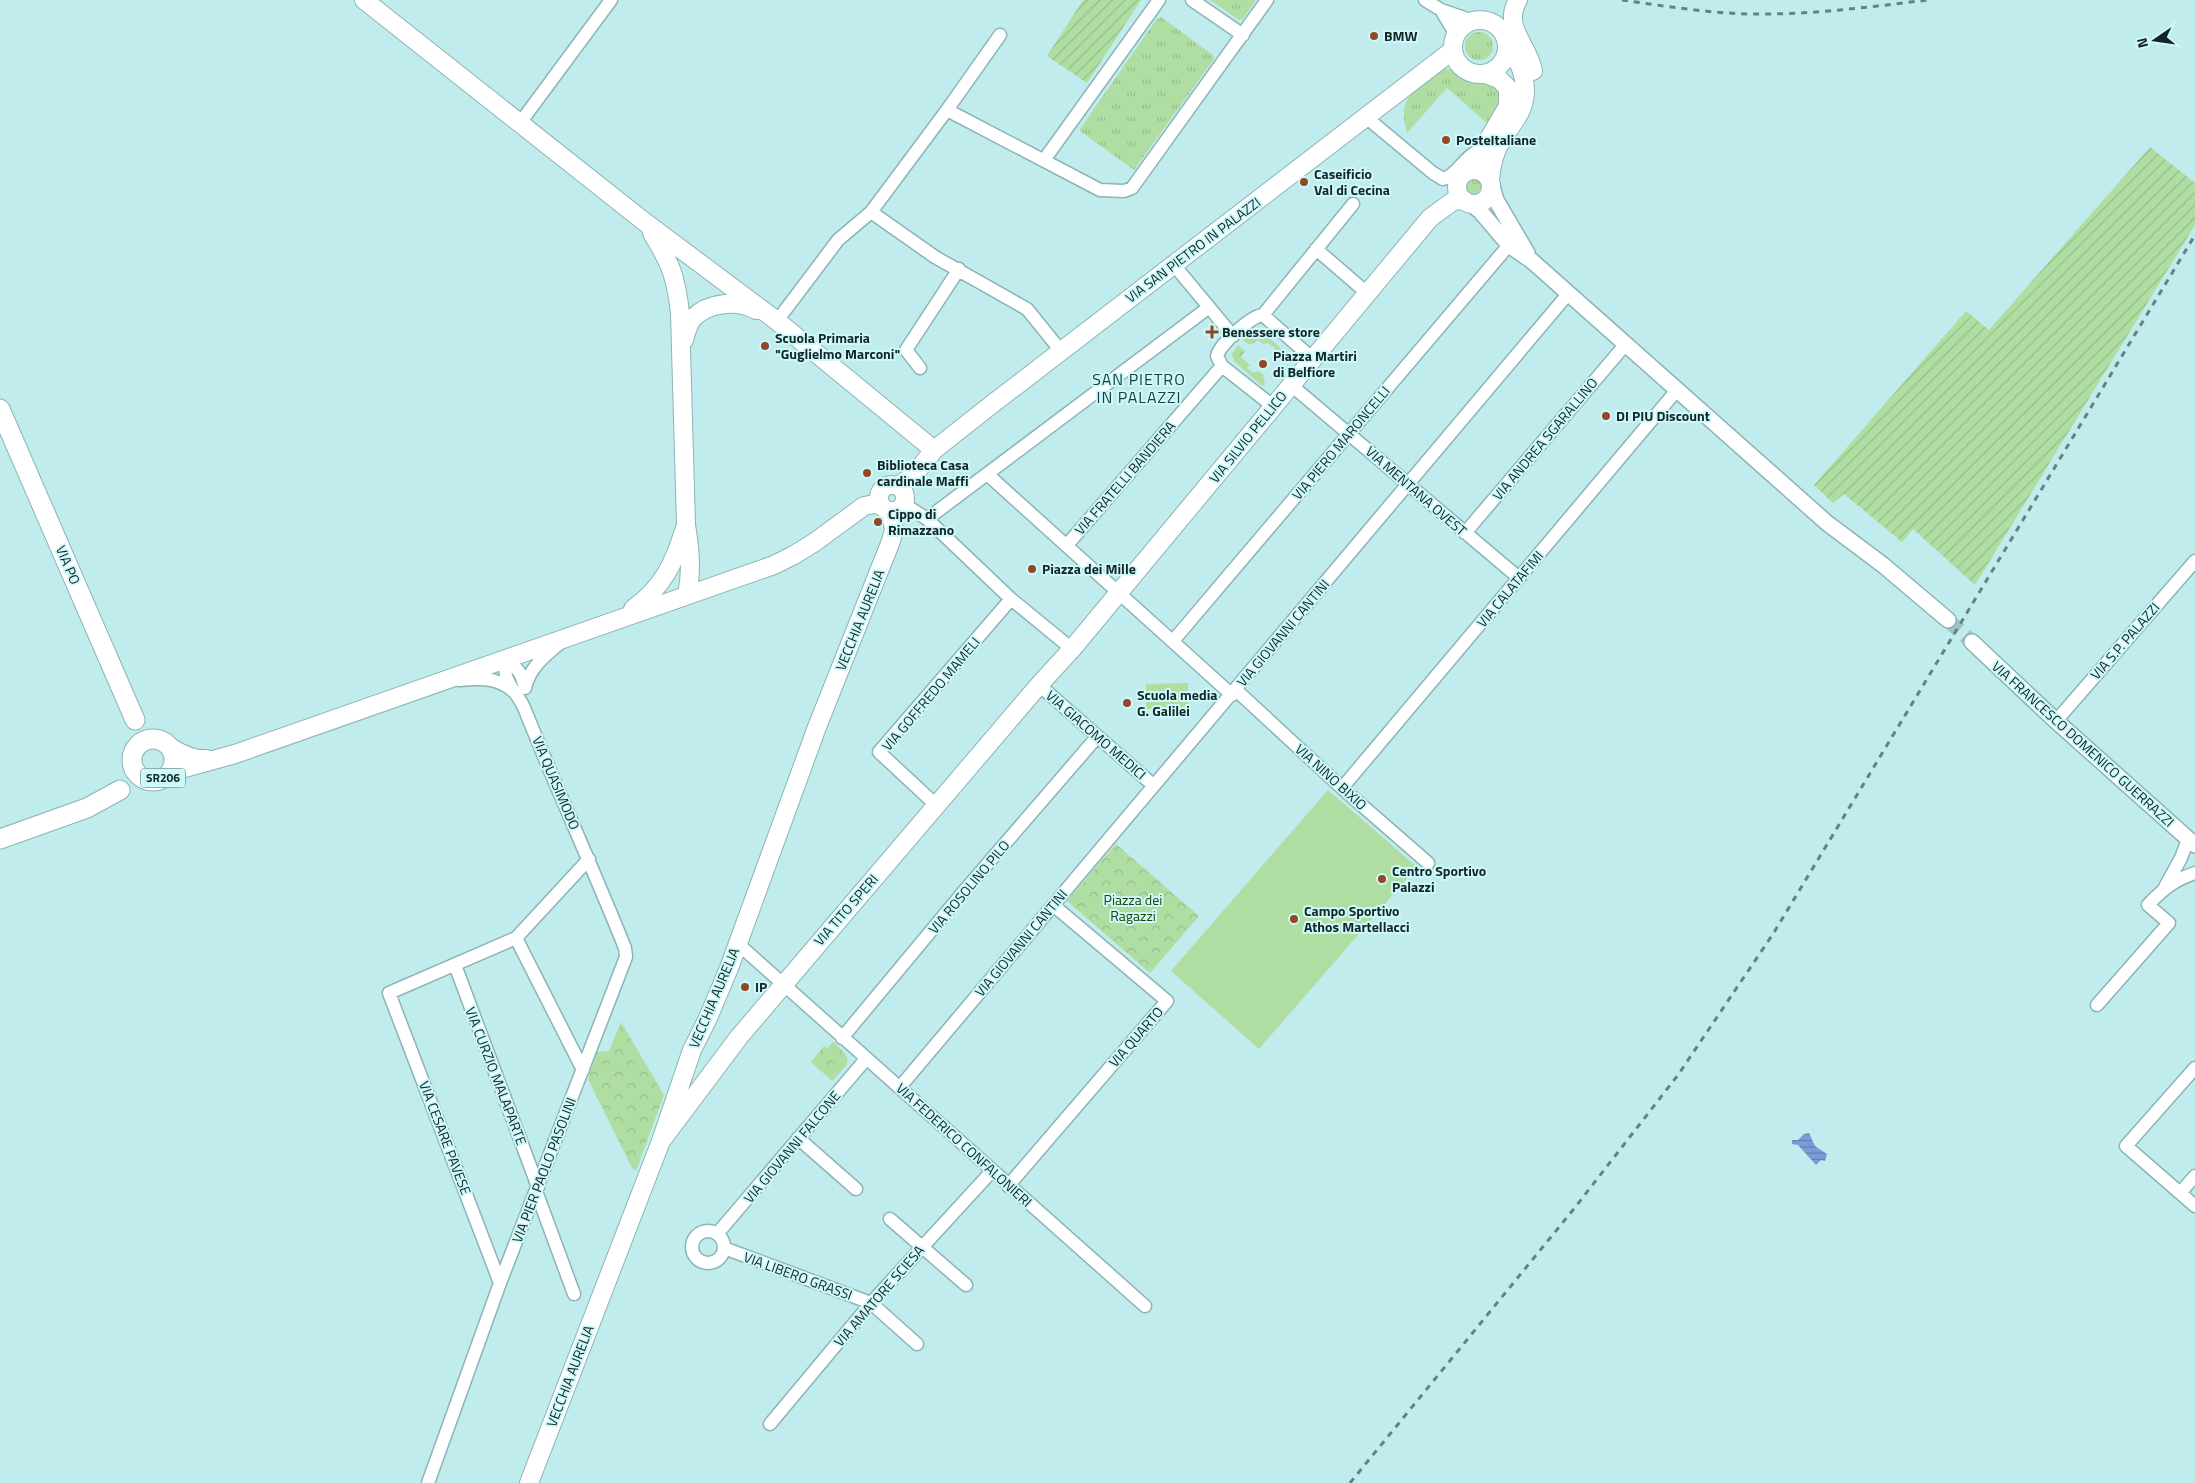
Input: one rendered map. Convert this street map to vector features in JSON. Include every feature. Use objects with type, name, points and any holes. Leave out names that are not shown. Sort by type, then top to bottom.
[{"type":"main road","points":[[364,0],[646,223],[777,321],[934,450],[913,476],[898,486],[890,485],[883,488],[879,495],[892,506]]},
{"type":"main road","points":[[1516,0],[1511,16],[1515,31],[1525,48],[1533,72],[1533,80],[1520,111],[1498,148],[1489,196],[1475,204],[1467,202],[1458,191],[1457,185],[1462,175],[1474,164],[1508,106],[1510,99],[1508,88],[1499,80],[1486,74],[1468,72],[1461,66],[1456,59],[1455,42],[1466,24],[1479,20],[1516,0]]},
{"type":"main road","points":[[1479,20],[1492,22],[1504,33],[1508,48],[1518,61],[1524,79],[1520,111]]},
{"type":"main road","name":"VIA SAN PIETRO IN PALAZZI","points":[[934,450],[1060,351],[1367,118],[1455,42]]},
{"type":"main road","points":[[1486,74],[1501,65],[1508,48]]},
{"type":"main road","points":[[1466,171],[1477,169],[1482,171],[1491,182]]},
{"type":"main road","name":"VIA SILVIO PELLICO","points":[[1039,685],[1120,592],[1430,218],[1453,201],[1467,202]]},
{"type":"main road","points":[[646,223],[672,266],[678,288],[682,349],[686,525],[691,552],[690,579],[685,596]]},
{"type":"main road","points":[[682,349],[687,328],[693,318],[706,309],[718,305],[735,304],[751,308],[777,321]]},
{"type":"main road","name":"VIA PO","points":[[0,409],[135,720],[133,758]]},
{"type":"main road","name":"VECCHIA AURELIA","points":[[529,1482],[661,1141],[692,1050],[708,1018],[737,944],[817,727],[891,541],[894,530],[892,506],[905,494],[898,486]]},
{"type":"main road","points":[[170,772],[235,754],[788,559],[815,542],[864,506],[892,506]]},
{"type":"main road","points":[[622,618],[649,597],[659,586],[676,558],[686,525]]},
{"type":"main road","points":[[676,558],[676,574],[685,596]]},
{"type":"main road","name":"VIA TITO SPERI","points":[[661,1141],[782,985],[1039,685]]},
{"type":"main road","name":"VIA PO","points":[[135,720],[163,743]]},
{"type":"main road","name":"SR206","points":[[0,839],[87,808],[120,790],[149,780],[161,779],[170,772],[174,759],[163,743],[144,741],[133,758],[120,790]]},
{"type":"main road","points":[[163,743],[180,753],[198,760],[214,759]]},
{"type":"main road","name":"SR206","points":[[133,758],[138,774],[149,780]]},
{"type":"main road","points":[[692,1050],[698,1065],[702,1068],[719,1064]]},
{"type":"street","points":[[520,123],[611,0]]},
{"type":"street","points":[[1044,160],[1159,0]]},
{"type":"street","points":[[1192,0],[1242,35]]},
{"type":"street","points":[[947,110],[1100,190],[1124,191],[1132,188],[1267,0]]},
{"type":"street","points":[[1425,0],[1441,10],[1479,20]]},
{"type":"street","points":[[1441,10],[1455,42]]},
{"type":"street","points":[[777,321],[838,240],[871,212],[1000,35]]},
{"type":"street","points":[[1367,118],[1442,179],[1450,176],[1468,157],[1483,149]]},
{"type":"street","points":[[1491,182],[1496,200],[1532,261]]},
{"type":"street","points":[[1467,202],[1480,212],[1509,245],[1532,261],[1827,523],[1883,565],[1948,620]]},
{"type":"street","points":[[1274,407],[1222,366],[1217,356],[1218,352],[1254,317],[1263,316],[1353,204]]},
{"type":"street","points":[[871,212],[935,257],[959,269],[1027,310],[1060,351]]},
{"type":"street","name":"VIA PIERO MARONCELLI","points":[[1174,641],[1509,245]]},
{"type":"street","points":[[1316,249],[1367,294]]},
{"type":"street","points":[[1174,265],[1233,336]]},
{"type":"street","points":[[920,368],[906,350],[959,269]]},
{"type":"street","name":"VIA GIOVANNI CANTINI","points":[[900,1087],[1568,294]]},
{"type":"street","points":[[928,519],[1208,308]]},
{"type":"street","points":[[1263,316],[1313,359]]},
{"type":"street","name":"VIA ANDREA SGARALLINO","points":[[1465,533],[1625,345]]},
{"type":"street","name":"VIA FRATELLI BANDIERA","points":[[1067,545],[1222,366]]},
{"type":"street","name":"VIA MENTANA OVEST","points":[[1291,385],[1519,578]]},
{"type":"street","name":"VIA CALATAFIMI","points":[[1342,788],[1677,390]]},
{"type":"street","points":[[986,474],[1120,592]]},
{"type":"street","points":[[892,506],[928,519],[1011,599],[1072,649]]},
{"type":"street","name":"VIA S.P. PALAZZI","points":[[2056,721],[2195,561]]},
{"type":"street","name":"VIA NINO BIXIO","points":[[1120,592],[1428,863]]},
{"type":"street","name":"VIA GOFFREDO MAMELI","points":[[936,805],[879,752],[1011,599]]},
{"type":"street","name":"VIA QUASIMODO","points":[[520,690],[534,668],[546,654],[566,637]]},
{"type":"street","name":"VIA FRANCESCO DOMENICO GUERRAZZI","points":[[1972,642],[2056,721],[2191,842]]},
{"type":"street","name":"VIA QUASIMODO","points":[[506,659],[504,670],[520,690],[524,706],[589,859]]},
{"type":"street","points":[[444,681],[495,680],[520,690]]},
{"type":"street","name":"VIA GIACOMO MEDICI","points":[[1039,685],[1153,786]]},
{"type":"street","name":"VIA ROSOLINO PILO","points":[[842,1038],[965,890],[1097,737]]},
{"type":"street","points":[[2165,887],[2191,842]]},
{"type":"street","points":[[455,965],[516,938],[589,859]]},
{"type":"street","name":"VIA PIER PAOLO PASOLINI","points":[[428,1483],[500,1283],[583,1070],[626,952],[589,859]]},
{"type":"street","points":[[2097,1005],[2169,923],[2148,905],[2165,887],[2176,880],[2195,873]]},
{"type":"street","name":"VIA QUARTO","points":[[1008,1186],[1167,1001],[1053,905]]},
{"type":"street","points":[[516,938],[583,1070]]},
{"type":"street","name":"VIA FEDERICO CONFALONIERI","points":[[737,944],[1145,1306]]},
{"type":"street","name":"VIA CESARE PAVESE","points":[[455,965],[389,993],[500,1283]]},
{"type":"street","name":"VIA CURZIO MALAPARTE","points":[[455,965],[574,1294]]},
{"type":"street","name":"VIA GIOVANNI FALCONE","points":[[717,1234],[866,1060]]},
{"type":"street","points":[[2195,1068],[2126,1146],[2195,1206]]},
{"type":"street","points":[[798,1138],[856,1189]]},
{"type":"street","name":"VIA AMATORE SCIESA","points":[[770,1424],[922,1246],[992,1171]]},
{"type":"street","points":[[2180,1193],[2195,1176]]},
{"type":"street","points":[[890,1219],[966,1285]]},
{"type":"street","points":[[707,1232],[717,1234],[721,1238],[724,1248],[720,1258],[711,1263],[701,1261],[694,1254],[693,1244],[698,1235],[707,1232]]},
{"type":"street","name":"VIA LIBERO GRASSI","points":[[724,1248],[872,1303],[917,1344]]},
{"type":"green space","points":[[1083,0],[1141,0],[1087,83],[1047,56]]},
{"type":"green space","points":[[1210,0],[1256,0],[1243,19],[1239,20]]},
{"type":"green space","points":[[1161,17],[1213,55],[1214,59],[1134,170],[1080,131],[1080,129],[1156,20]]},
{"type":"green space","points":[[1479,32],[1489,36],[1493,46],[1489,56],[1479,60],[1469,56],[1465,46],[1469,36]]},
{"type":"green space","points":[[1444,68],[1454,70],[1468,79],[1490,82],[1505,94],[1489,125],[1447,88],[1407,133],[1404,109],[1411,93]]},
{"type":"green space","points":[[2150,147],[2195,183],[2195,225],[1975,585],[1913,529],[1902,542],[1844,494],[1833,503],[1814,485],[1966,311],[1989,330]]},
{"type":"green space","points":[[1474,175],[1482,178],[1485,186],[1482,194],[1474,197],[1466,194],[1463,186],[1466,178]]},
{"type":"green space","points":[[1253,330],[1260,330],[1289,356],[1279,356],[1273,352],[1275,348],[1268,343],[1263,344],[1258,340],[1250,345],[1243,341]]},
{"type":"green space","points":[[1238,345],[1245,351],[1241,357],[1250,365],[1247,368],[1254,373],[1257,371],[1263,374],[1265,385],[1261,385],[1234,361],[1232,354]]},
{"type":"green space","points":[[1188,683],[1188,709],[1146,709],[1146,684]]},
{"type":"green space","name":"Campo Sportivo Athos Martellacci","points":[[1328,790],[1417,867],[1259,1049],[1171,971]]},
{"type":"green space","name":"Piazza dei Ragazzi","points":[[1116,844],[1199,916],[1150,973],[1067,901]]},
{"type":"green space","points":[[621,1022],[664,1095],[636,1171],[632,1168],[588,1079],[597,1052],[609,1051]]},
{"type":"green space","points":[[833,1042],[845,1053],[848,1062],[832,1081],[811,1062],[824,1046],[827,1048]]},
{"type":"water","points":[[1809,1133],[1815,1146],[1827,1154],[1825,1161],[1821,1160],[1816,1165],[1798,1145],[1792,1144],[1792,1140],[1798,1140],[1804,1134]]},
{"type":"tunnel","points":[[1948,620],[1972,642]]},
{"type":"railway","points":[[1622,0],[1702,11],[1750,14],[1817,12],[1928,0]]},
{"type":"railway","points":[[1350,1483],[1573,1210],[1678,1075],[1773,934],[2195,235]]},
{"type":"place","name":"BMW","points":[[1374,36]]},
{"type":"place","name":"PosteItaliane","points":[[1446,140]]},
{"type":"place","name":"Caseificio Val di Cecina","points":[[1304,182]]},
{"type":"place","name":"Benessere store","points":[[1212,332]]},
{"type":"place","name":"Scuola Primaria \"Guglielmo Marconi\"","points":[[765,346]]},
{"type":"place","name":"Piazza Martiri di Belfiore","points":[[1263,364]]},
{"type":"place","name":"DI PIU Discount","points":[[1606,416]]},
{"type":"place","name":"Biblioteca Casa cardinale Maffi","points":[[867,473]]},
{"type":"place","name":"Cippo di Rimazzano","points":[[878,522]]},
{"type":"place","name":"Piazza dei Mille","points":[[1032,569]]},
{"type":"place","name":"Scuola media G. Galilei","points":[[1127,703]]},
{"type":"place","name":"Centro Sportivo Palazzi","points":[[1382,879]]},
{"type":"place","name":"Campo Sportivo Athos Martellacci","points":[[1294,919]]},
{"type":"place","name":"IP","points":[[745,987]]},
{"type":"district","name":"SAN PIETRO IN PALAZZI","points":[[1139,388]]}]
